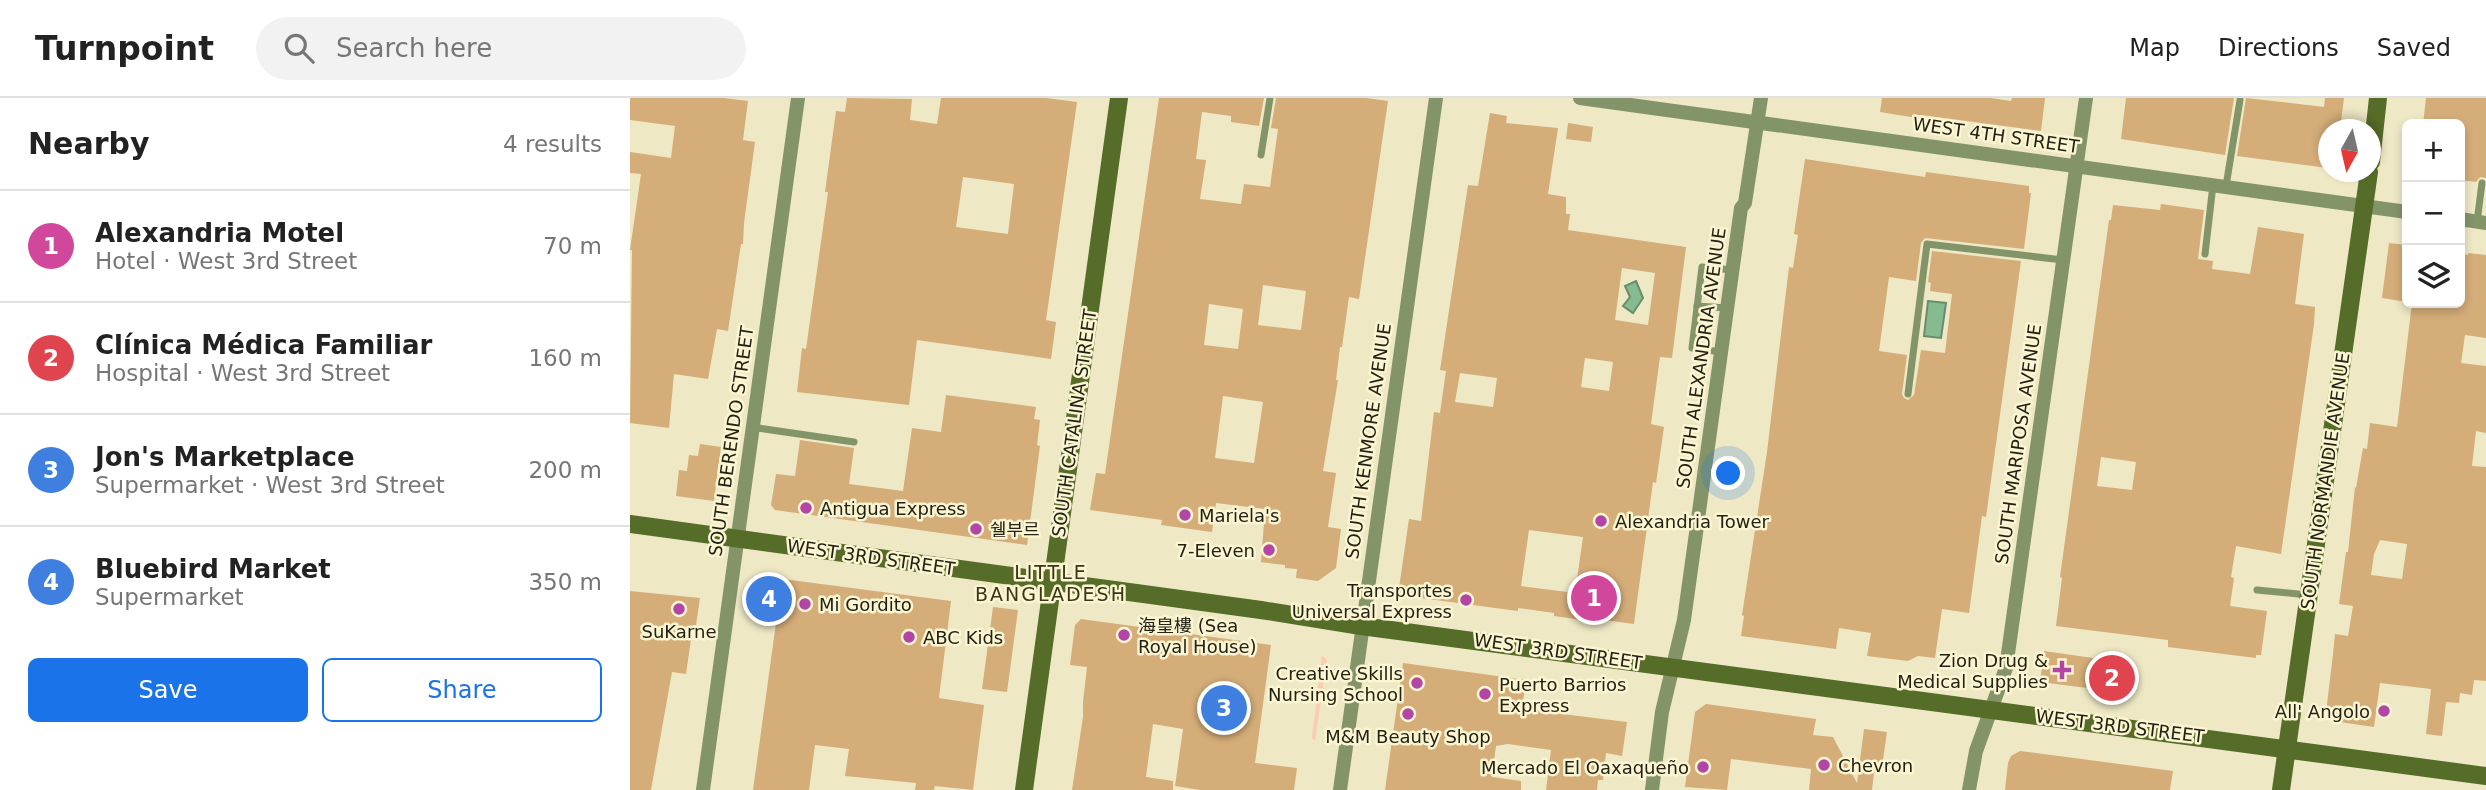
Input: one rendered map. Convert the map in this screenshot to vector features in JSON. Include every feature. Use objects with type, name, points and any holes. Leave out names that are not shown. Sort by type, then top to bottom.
[{"type":"main road","name":"SOUTH CATALINA STREET","points":[[1024,790],[1119,98]]},
{"type":"main road","points":[[2376,119],[2378,98]]},
{"type":"main road","name":"SOUTH NORMANDIE AVENUE","points":[[2281,790],[2368,182]]},
{"type":"main road","name":"WEST 3RD STREET","points":[[630,524],[2486,776]]},
{"type":"street","name":"SOUTH BERENDO STREET","points":[[703,790],[798,98]]},
{"type":"street","name":"SOUTH KENMORE AVENUE","points":[[1340,790],[1436,98]]},
{"type":"street","name":"WEST 4TH STREET","points":[[1580,98],[2402,211]]},
{"type":"street","name":"SOUTH ALEXANDRIA AVENUE","points":[[1652,790],[1662,712],[1684,620],[1741,208],[1745,204],[1761,98]]},
{"type":"street","name":"SOUTH MARIPOSA AVENUE","points":[[1969,790],[1976,751],[2006,668],[2086,98]]},
{"type":"lane","points":[[1261,155],[1270,98]]},
{"type":"lane","points":[[2205,254],[2240,100]]},
{"type":"lane","points":[[2482,183],[2482,222]]},
{"type":"lane","points":[[1908,394],[1927,243],[2064,260]]},
{"type":"lane","points":[[1721,352],[1692,348],[1702,267],[1732,270]]},
{"type":"lane","points":[[1697,306],[1727,308]]},
{"type":"lane","points":[[751,427],[854,442]]},
{"type":"lane","points":[[2257,590],[2309,595]]},
{"type":"shaded area","points":[[1636,281],[1643,298],[1633,313],[1623,306],[1630,297],[1625,286]]},
{"type":"shaded area","points":[[1928,301],[1946,303],[1941,338],[1924,336]]},
{"type":"shaded area","points":[[1322,655],[1327,660],[1315,741],[1312,738]]},
{"type":"building","points":[[630,98],[724,98],[748,101],[743,140],[755,142],[743,244],[728,331],[717,329],[708,379],[674,374],[669,428],[630,423],[630,250],[641,174],[630,173],[630,152],[671,158],[675,126],[630,120]]},
{"type":"building","points":[[847,98],[912,99],[910,120],[937,124],[941,98],[1046,98],[1077,102],[1046,320],[1056,322],[1051,359],[917,340],[909,405],[797,392],[802,348],[806,349],[828,192],[825,192],[836,111],[845,112]],"holes":[[[963,177],[1014,184],[1008,234],[956,227]]]},
{"type":"building","points":[[1159,98],[1264,98],[1259,126],[1231,122],[1231,116],[1202,112],[1196,159],[1206,160],[1200,199],[1241,204],[1244,184],[1270,187],[1278,129],[1271,128],[1276,98],[1366,98],[1388,101],[1359,299],[1349,297],[1323,471],[1336,473],[1328,527],[1341,529],[1336,568],[1318,581],[1296,578],[1297,569],[1285,568],[1285,565],[1261,562],[1265,509],[1216,503],[1212,532],[1161,525],[1162,520],[1090,510],[1096,473],[1105,474]],"holes":[[[1263,285],[1306,291],[1301,330],[1258,325]],[[1209,304],[1243,309],[1238,349],[1204,345]],[[1223,396],[1263,402],[1254,463],[1215,458]]]},
{"type":"building","points":[[1882,98],[1991,98],[2011,101],[2012,98],[2045,98],[2041,131],[1880,112]]},
{"type":"building","points":[[2126,98],[2234,98],[2225,155],[2121,139]]},
{"type":"building","points":[[2246,98],[2324,107],[2325,98],[2344,98],[2341,119],[2318,119],[2318,167],[2237,156]]},
{"type":"building","points":[[2426,98],[2486,98],[2486,178],[2480,177],[2476,182],[2465,181],[2465,119],[2424,119]]},
{"type":"building","points":[[1490,113],[1507,116],[1506,123],[1558,128],[1548,194],[1566,197],[1566,214],[1570,214],[1568,230],[1686,247],[1672,358],[1660,357],[1651,424],[1664,427],[1656,483],[1653,482],[1634,624],[1597,619],[1596,622],[1518,608],[1518,611],[1398,595],[1409,519],[1421,521],[1434,412],[1440,413],[1446,371],[1440,370],[1468,185],[1478,186]],"holes":[[[1622,268],[1655,273],[1648,325],[1615,320]],[[1585,358],[1613,362],[1609,391],[1581,387]],[[1460,373],[1497,378],[1493,407],[1455,402]],[[1529,530],[1583,537],[1575,593],[1521,586]]]},
{"type":"building","points":[[1568,123],[1593,127],[1591,142],[1566,139]]},
{"type":"building","points":[[1805,159],[1925,177],[1926,172],[2029,186],[2031,193],[2024,249],[1925,238],[1921,243],[1916,281],[1889,277],[1879,351],[1907,355],[1902,394],[1908,400],[1914,395],[1921,350],[1945,353],[1952,294],[1930,291],[1931,283],[1928,282],[1932,251],[2021,261],[1986,517],[1982,516],[1969,613],[1942,609],[1935,658],[1918,656],[1908,661],[1867,656],[1871,633],[1839,628],[1836,649],[1741,636],[1789,267],[1793,268],[1798,235],[1794,234]]},
{"type":"building","points":[[2161,204],[2204,210],[2198,259],[2213,261],[2212,269],[2250,274],[2258,227],[2304,234],[2295,304],[2315,307],[2314,324],[2281,554],[2236,546],[2231,577],[2234,578],[2230,606],[2267,611],[2261,655],[2256,655],[2256,658],[2168,647],[2168,640],[2056,626],[2060,577],[2109,220],[2113,205],[2160,210]],"holes":[[[2101,457],[2136,462],[2132,490],[2097,486]]]},
{"type":"building","points":[[2389,243],[2402,244],[2402,301],[2382,298]]},
{"type":"building","points":[[2465,255],[2486,255],[2486,338],[2465,335],[2461,363],[2486,366],[2486,433],[2476,431],[2472,466],[2486,467],[2486,681],[2474,680],[2472,695],[2460,693],[2459,703],[2446,702],[2442,736],[2426,734],[2431,689],[2380,683],[2374,727],[2333,721],[2327,704],[2335,634],[2348,636],[2353,606],[2339,604],[2355,487],[2363,448],[2367,449],[2370,423],[2397,427],[2411,308],[2465,308]],"holes":[[[2380,540],[2407,544],[2402,579],[2371,575],[2374,554]]]},
{"type":"building","points":[[946,395],[1036,407],[1034,419],[1040,420],[1037,445],[1040,446],[1027,545],[775,510],[771,505],[776,474],[795,476],[800,440],[854,448],[849,484],[903,491],[912,428],[941,432]]},
{"type":"building","points":[[700,444],[721,447],[714,501],[676,496],[679,470],[687,471],[689,455],[698,456]]},
{"type":"building","points":[[761,576],[951,601],[939,698],[984,705],[973,790],[935,786],[934,790],[915,790],[916,783],[845,776],[849,749],[815,745],[809,790],[753,790],[776,623],[755,620]]},
{"type":"building","points":[[630,591],[700,598],[686,674],[672,672],[651,790],[630,790]]},
{"type":"building","points":[[993,607],[1018,610],[1007,692],[982,689]]},
{"type":"building","points":[[1081,619],[1271,645],[1255,763],[1297,768],[1294,790],[1200,790],[1175,786],[1183,729],[1153,724],[1146,777],[1173,781],[1173,790],[1072,790],[1087,667],[1070,665],[1075,625]]},
{"type":"building","points":[[2044,651],[2128,663],[2131,666],[2127,693],[2040,682]]},
{"type":"building","points":[[1403,663],[1526,680],[1522,709],[1627,722],[1622,756],[1606,753],[1603,780],[1598,780],[1597,790],[1546,790],[1551,750],[1508,744],[1496,746],[1492,777],[1521,781],[1521,790],[1385,790]]},
{"type":"building","points":[[1706,704],[1816,719],[1813,735],[1833,737],[1857,783],[1864,729],[1887,732],[1881,774],[1874,773],[1872,790],[1809,790],[1811,769],[1731,759],[1727,790],[1685,787],[1695,712]]},
{"type":"building","points":[[2020,751],[2173,771],[2170,790],[2005,790],[2008,763],[2011,756]]},
{"type":"place","name":"Antigua Express","points":[[806,508]]},
{"type":"place","name":"Mariela's","points":[[1185,515]]},
{"type":"place","name":"Alexandria Tower","points":[[1601,521]]},
{"type":"place","name":"쉘부르","points":[[976,529]]},
{"type":"place","name":"7-Eleven","points":[[1269,550]]},
{"type":"place","name":"Alexandria Motel","points":[[1594,598]]},
{"type":"place","name":"Bluebird Market","points":[[769,599]]},
{"type":"place","name":"Transportes Universal Express","points":[[1466,600]]},
{"type":"place","name":"Mi Gordito","points":[[805,604]]},
{"type":"place","name":"SuKarne","points":[[679,609]]},
{"type":"place","name":"海皇樓 (Sea Royal House)","points":[[1124,635]]},
{"type":"place","name":"ABC Kids","points":[[909,637]]},
{"type":"place","name":"Zion Drug & Medical Supplies","points":[[2062,670]]},
{"type":"place","name":"Clínica Médica Familiar","points":[[2112,678]]},
{"type":"place","name":"Creative Skills Nursing School","points":[[1417,683]]},
{"type":"place","name":"Puerto Barrios Express","points":[[1485,694]]},
{"type":"place","name":"Jon's Marketplace","points":[[1224,708]]},
{"type":"place","name":"All' Angolo","points":[[2384,711]]},
{"type":"place","name":"M&M Beauty Shop","points":[[1408,714]]},
{"type":"place","name":"Chevron","points":[[1824,765]]},
{"type":"place","name":"Mercado El Oaxaqueño","points":[[1703,767]]},
{"type":"district","name":"LITTLE BANGLADESH","points":[[1051,583]]}]
